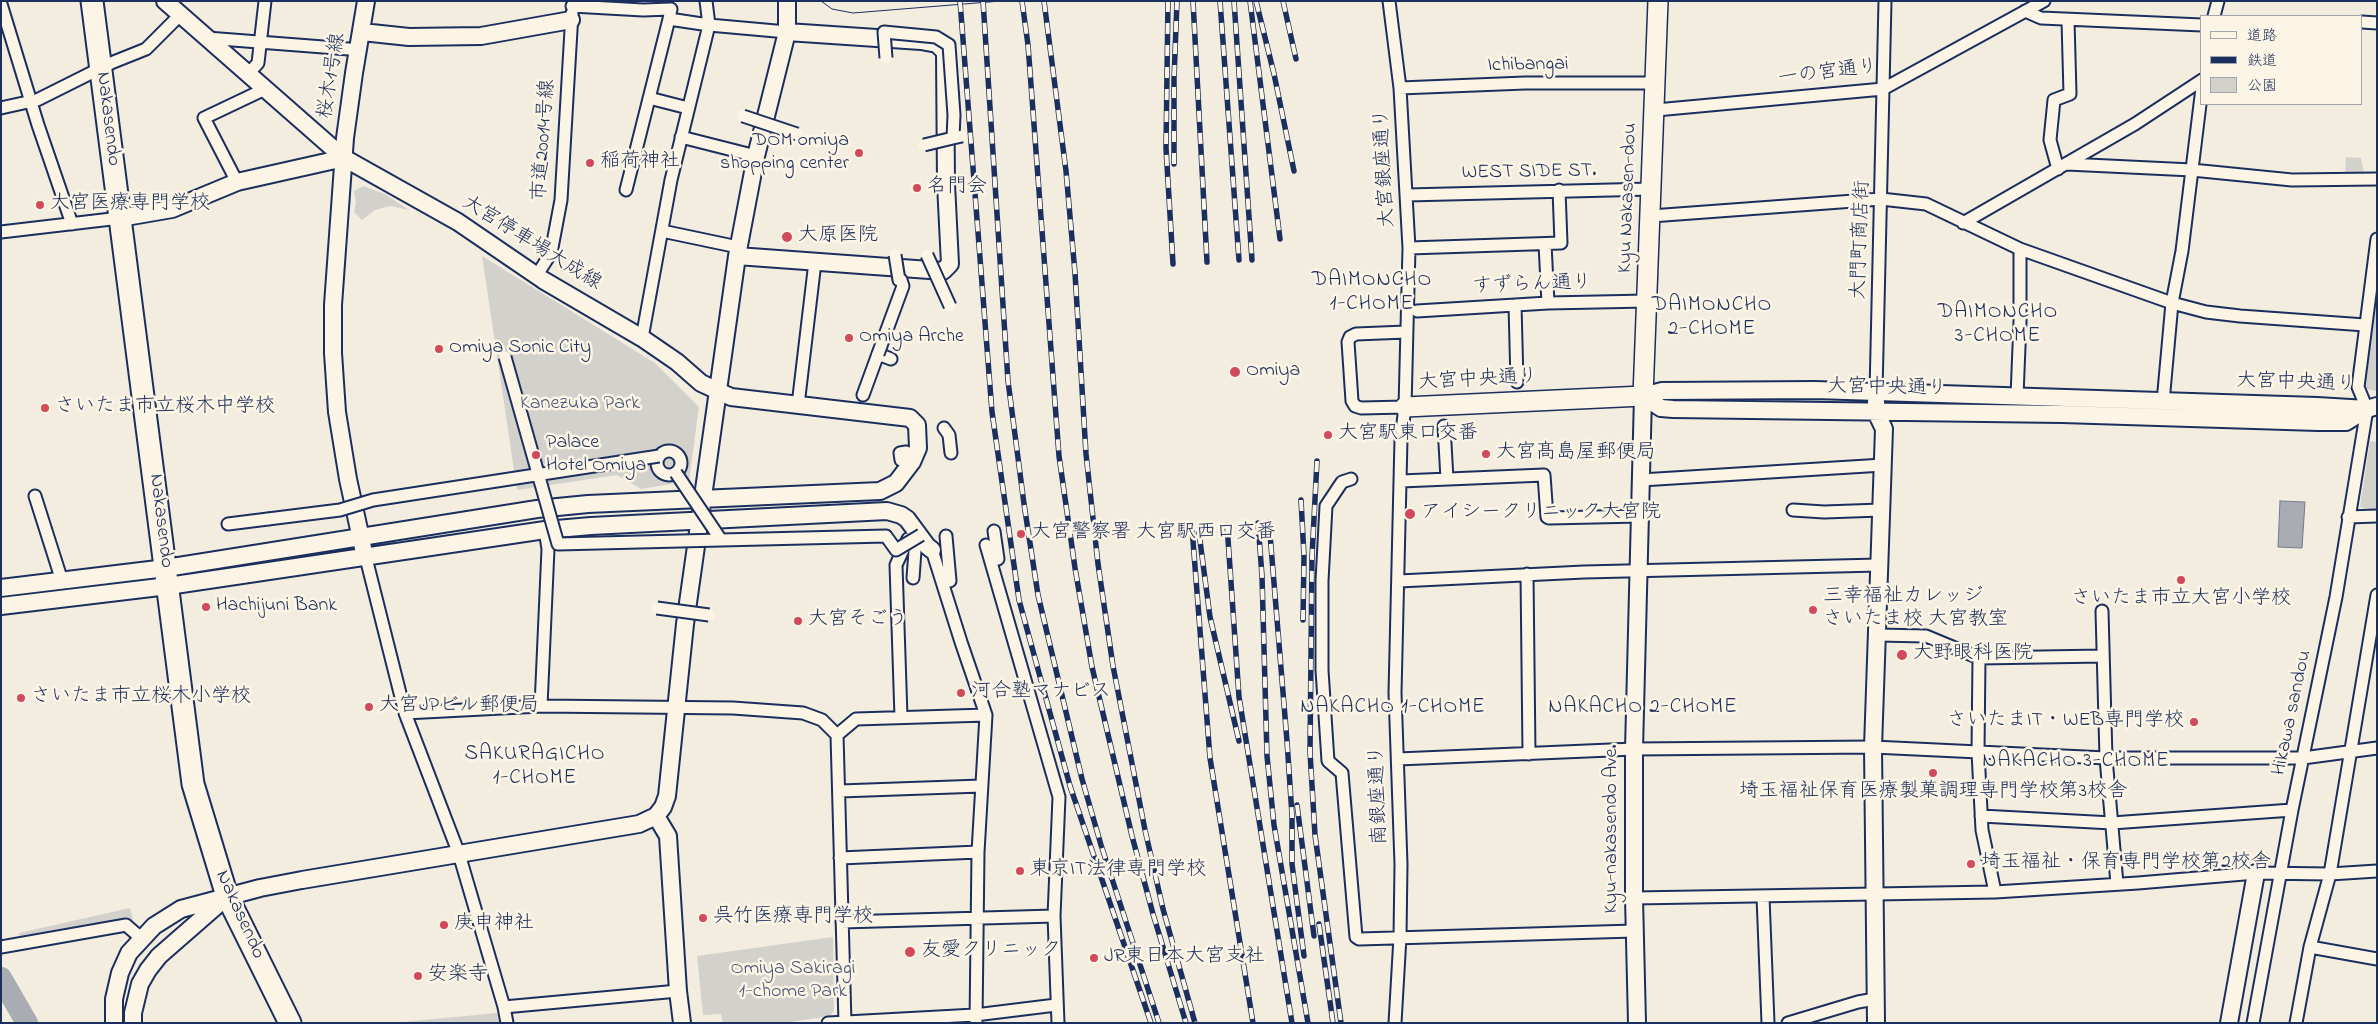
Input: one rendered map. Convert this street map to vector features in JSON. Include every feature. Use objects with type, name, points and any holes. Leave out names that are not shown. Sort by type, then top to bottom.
[{"type":"highway","name":"Nakasendo","points":[[92,1],[192,784],[227,896],[290,1023]]},
{"type":"main road","name":"Kyu Nakasen-dou","points":[[1643,396],[1656,110],[1658,1]]},
{"type":"main road","name":"大宮中央通り","points":[[1406,407],[1643,396]]},
{"type":"street","name":"大宮停車場大成線","points":[[165,1],[344,158],[458,222],[537,276],[642,338],[677,362],[701,383],[725,395],[910,418],[917,425],[918,448],[912,462],[896,483],[888,489],[869,493],[703,499]]},
{"type":"street","points":[[248,74],[258,64],[265,1]]},
{"type":"street","name":"桜木1号線","points":[[366,1],[354,73],[336,241],[333,353],[337,412],[348,479],[366,558]]},
{"type":"street","points":[[642,338],[681,137],[709,25],[706,1]]},
{"type":"street","points":[[114,1023],[114,999],[120,973],[129,953],[154,926],[181,909],[227,896],[302,880],[639,824],[656,816],[663,806],[667,796],[685,624],[703,499],[725,395],[737,252],[756,156],[787,32],[787,1]]},
{"type":"street","name":"大宮銀座通り","points":[[1389,1],[1400,88],[1407,195],[1409,248],[1406,407]]},
{"type":"street","name":"大門町商店街","points":[[1876,392],[1886,1]]},
{"type":"street","name":"一の宮通り","points":[[1656,110],[1883,89],[2044,1]]},
{"type":"street","points":[[2214,15],[2218,1]]},
{"type":"street","points":[[362,32],[409,37],[481,36],[572,9],[671,9],[626,190]]},
{"type":"street","name":"市道20014号線","points":[[537,276],[551,253],[561,200],[572,9]]},
{"type":"street","points":[[2,10],[72,224]]},
{"type":"street","points":[[2025,12],[2041,18],[2068,20],[2200,25]]},
{"type":"street","points":[[1,108],[32,102],[146,49],[180,15]]},
{"type":"street","points":[[662,232],[737,252],[815,262],[892,268],[947,269],[950,264],[946,184],[945,52],[937,44],[921,41],[709,25],[669,19]]},
{"type":"street","points":[[2063,167],[2050,140],[2054,100],[2070,94],[2068,20]]},
{"type":"street","points":[[2363,22],[2377,23]]},
{"type":"street","points":[[886,58],[881,32],[936,37],[949,45],[958,137],[924,145]]},
{"type":"street","points":[[207,38],[349,49]]},
{"type":"street","points":[[1964,223],[2063,167],[2200,81]]},
{"type":"street","name":"Ichibangai","points":[[1400,88],[1524,83],[1656,83]]},
{"type":"street","points":[[237,182],[204,118],[265,89]]},
{"type":"street","points":[[649,98],[688,108]]},
{"type":"street","points":[[2163,402],[2172,303],[2200,104]]},
{"type":"street","points":[[743,116],[797,134]]},
{"type":"street","points":[[681,137],[756,156]]},
{"type":"street","points":[[1,232],[120,218],[172,209],[237,182],[344,158]]},
{"type":"street","points":[[2063,167],[2192,170],[2292,180],[2377,179]]},
{"type":"street","name":"WEST SIDE ST.","points":[[1407,195],[1652,189]]},
{"type":"street","points":[[1409,248],[1562,243],[1559,190]]},
{"type":"street","points":[[1651,216],[1881,199],[1926,204],[2020,249],[2172,303],[2206,312],[2240,316],[2366,325]]},
{"type":"street","points":[[2372,408],[2358,387],[2377,239]]},
{"type":"street","points":[[1545,244],[1548,303]]},
{"type":"street","points":[[2016,396],[2020,322],[2020,249]]},
{"type":"street","points":[[863,395],[904,286],[902,280],[899,280],[895,255]]},
{"type":"street","points":[[927,255],[950,306]]},
{"type":"street","points":[[798,405],[815,262]]},
{"type":"street","name":"すずらん通り","points":[[1417,311],[1548,303],[1647,301]]},
{"type":"street","points":[[1515,305],[1517,382]]},
{"type":"street","points":[[1406,332],[1356,334],[1350,337],[1348,342],[1352,401],[1355,406],[1361,408],[1406,407]]},
{"type":"street","points":[[878,354],[891,359]]},
{"type":"street","points":[[504,357],[558,544],[886,536],[896,550],[917,532]]},
{"type":"street","name":"大宮中央通り","points":[[1643,396],[1662,391],[1876,392],[2372,408]]},
{"type":"street","points":[[1876,392],[1876,412],[1884,429],[1873,747],[1873,895],[1876,1023]]},
{"type":"street","name":"大宮中央通り","points":[[1643,396],[1661,408],[1673,409],[2062,414],[2336,422],[2346,422],[2372,408]]},
{"type":"street","name":"Kyu-nakasendo Ave.","points":[[1637,1023],[1634,931],[1634,749],[1643,396]]},
{"type":"street","name":"南銀座通り","points":[[1395,1023],[1400,937],[1401,848],[1395,694],[1401,439],[1406,407]]},
{"type":"street","name":"Hikawa sandou","points":[[2253,1023],[2292,810],[2336,597],[2348,517],[2372,408]]},
{"type":"street","points":[[1444,426],[1447,479]]},
{"type":"street","points":[[946,431],[951,453]]},
{"type":"street","points":[[228,524],[340,510],[373,500],[659,456],[668,451],[678,454],[681,458],[682,465],[676,474],[670,475],[661,472],[657,465],[659,456]]},
{"type":"street","points":[[1641,480],[1883,465]]},
{"type":"street","points":[[676,474],[721,540]]},
{"type":"street","points":[[1401,479],[1544,475],[1549,518],[1640,516]]},
{"type":"street","points":[[1351,479],[1342,482],[1326,506],[1322,581],[1322,670],[1328,761],[1342,773],[1356,937],[1359,939],[1634,931]]},
{"type":"street","points":[[35,496],[62,581]]},
{"type":"street","points":[[1,606],[167,577],[361,537],[537,508],[703,499]]},
{"type":"street","points":[[1793,510],[1824,512],[1882,510]]},
{"type":"street","points":[[1,588],[62,581],[167,577],[366,558],[545,530],[887,511],[901,515],[932,550],[960,642],[986,715],[978,852],[976,1019]]},
{"type":"street","points":[[2348,517],[2377,516]]},
{"type":"street","points":[[541,706],[548,549],[545,530]]},
{"type":"street","points":[[994,531],[998,559]]},
{"type":"street","points":[[913,578],[917,532]]},
{"type":"street","points":[[901,717],[896,565],[917,532]]},
{"type":"street","points":[[946,536],[950,581]]},
{"type":"street","points":[[986,545],[1059,798],[1054,916],[1058,1023]]},
{"type":"street","points":[[366,558],[405,713],[459,854],[504,1006],[507,1023]]},
{"type":"street","points":[[1399,581],[1527,574],[1879,564]]},
{"type":"street","points":[[1527,574],[1529,754]]},
{"type":"street","points":[[2296,1023],[2310,946],[2330,874],[2350,751],[2374,623],[2377,595]]},
{"type":"street","points":[[657,608],[709,615]]},
{"type":"street","points":[[2102,611],[2106,758],[2117,884]]},
{"type":"street","points":[[1877,635],[1926,636],[1979,658],[2104,656]]},
{"type":"street","points":[[1979,658],[1978,752],[1981,816],[1994,892]]},
{"type":"street","points":[[405,713],[541,706],[734,708],[803,713],[822,720],[837,735],[840,791],[844,1022]]},
{"type":"street","points":[[837,735],[856,719],[986,715]]},
{"type":"street","points":[[1398,759],[1634,749],[1873,747],[2106,758],[2303,758],[2377,748]]},
{"type":"street","points":[[840,791],[981,786]]},
{"type":"street","points":[[1981,816],[2112,823],[2292,810]]},
{"type":"street","points":[[656,816],[668,836],[678,992],[682,1023]]},
{"type":"street","points":[[840,858],[978,852]]},
{"type":"street","points":[[1634,898],[1994,892],[2256,873],[2281,875],[2377,871]]},
{"type":"street","points":[[2229,1023],[2256,873]]},
{"type":"street","points":[[133,1023],[133,1013],[140,984],[148,970],[159,956],[227,896]]},
{"type":"street","points":[[1763,897],[1768,1023]]},
{"type":"street","points":[[842,922],[1054,916]]},
{"type":"street","points":[[1,947],[126,925],[141,938]]},
{"type":"street","points":[[2310,946],[2377,959]]},
{"type":"street","points":[[504,1006],[678,992]]},
{"type":"street","points":[[1788,1023],[1858,1002],[1875,999]]},
{"type":"street","points":[[828,1023],[976,1019],[1056,1005]]},
{"type":"green space","points":[[2346,157],[2361,158],[2364,174],[2345,174]]},
{"type":"green space","points":[[363,186],[385,194],[409,210],[390,206],[375,210],[362,220],[354,212],[356,203],[354,191]]},
{"type":"green space","points":[[2377,255],[2377,391],[2366,389],[2362,384]]},
{"type":"green space","name":"Kanezuka Park","points":[[482,256],[655,363],[699,407],[689,481],[641,489],[617,475],[517,490]]},
{"type":"green space","points":[[2370,441],[2377,442],[2377,512],[2360,507]]},
{"type":"green space","points":[[130,908],[133,920],[20,940],[19,933]]},
{"type":"green space","name":"Omiya Sakiragi 1-chome Park","points":[[833,937],[834,1010],[830,1016],[784,1023],[723,1023],[721,1014],[703,1015],[697,956]]},
{"type":"green space","points":[[497,1013],[499,1023],[392,1023]]},
{"type":"shaded area","points":[[2280,501],[2305,502],[2302,548],[2278,547]]},
{"type":"waterway","points":[[1,978],[27,1023]]},
{"type":"tram line","points":[[821,1],[832,9],[853,13],[1001,1]]},
{"type":"railway","points":[[960,1],[992,412],[1019,600],[1070,786],[1151,1023]]},
{"type":"railway","points":[[983,1],[1008,381],[1038,595],[1082,779],[1101,845],[1159,1023]]},
{"type":"railway","points":[[1022,1],[1028,45],[1059,456],[1075,568],[1092,667],[1132,836],[1186,1023]]},
{"type":"railway","points":[[1044,1],[1066,171],[1075,273],[1086,454],[1098,564],[1113,666],[1145,830],[1163,909],[1195,1023]]},
{"type":"railway","points":[[1168,1],[1166,148],[1173,264]]},
{"type":"railway","points":[[1174,164],[1174,79],[1177,1]]},
{"type":"railway","points":[[1193,1],[1207,262]]},
{"type":"railway","points":[[1220,1],[1239,260]]},
{"type":"railway","points":[[1234,1],[1252,260]]},
{"type":"railway","points":[[1250,1],[1280,239]]},
{"type":"railway","points":[[1256,1],[1274,74],[1294,171]]},
{"type":"railway","points":[[1283,1],[1296,59]]},
{"type":"railway","points":[[1317,461],[1312,557],[1310,752],[1315,835],[1341,1023]]},
{"type":"railway","points":[[1301,500],[1304,556],[1303,620]]},
{"type":"railway","points":[[1269,522],[1292,815],[1292,864],[1304,956]]},
{"type":"railway","points":[[1258,523],[1262,576],[1267,756],[1274,825],[1308,1023]]},
{"type":"railway","points":[[1227,525],[1239,697],[1292,1023]]},
{"type":"railway","points":[[1192,528],[1210,758],[1253,1023]]},
{"type":"railway","points":[[1199,533],[1210,617],[1239,741]]},
{"type":"railway","points":[[1297,805],[1314,936]]},
{"type":"railway","points":[[1319,924],[1333,1023]]},
{"type":"place","name":"DOM omiya shopping center","points":[[859,153]]},
{"type":"place","name":"稲荷神社","points":[[590,163]]},
{"type":"place","name":"名門会","points":[[917,188]]},
{"type":"place","name":"大宮医療専門学校","points":[[40,205]]},
{"type":"place","name":"大原医院","points":[[787,237]]},
{"type":"place","name":"Omiya Arche","points":[[849,338]]},
{"type":"place","name":"Omiya Sonic City","points":[[439,349]]},
{"type":"place","name":"Omiya","points":[[1235,372]]},
{"type":"place","name":"さいたま市立桜木中学校","points":[[45,408]]},
{"type":"place","name":"大宮駅東口交番","points":[[1328,435]]},
{"type":"place","name":"大宮髙島屋郵便局","points":[[1486,454]]},
{"type":"place","name":"Palace Hotel Omiya","points":[[536,455]]},
{"type":"place","name":"アイシークリニック大宮院","points":[[1410,514]]},
{"type":"place","name":"大宮警察署 大宮駅西口交番","points":[[1021,534]]},
{"type":"place","name":"さいたま市立大宮小学校","points":[[2181,580]]},
{"type":"place","name":"Hachijuni Bank","points":[[206,607]]},
{"type":"place","name":"三幸福祉カレッジ さいたま校 大宮教室","points":[[1813,610]]},
{"type":"place","name":"大宮そごう","points":[[798,621]]},
{"type":"place","name":"大野眼科医院","points":[[1902,655]]},
{"type":"place","name":"河合塾マナビス","points":[[961,693]]},
{"type":"place","name":"さいたま市立桜木小学校","points":[[21,698]]},
{"type":"place","name":"大宮JPビル郵便局","points":[[369,707]]},
{"type":"place","name":"さいたまIT・WEB専門学校","points":[[2194,722]]},
{"type":"place","name":"埼玉福祉保育医療製菓調理専門学校第3校舎","points":[[1933,773]]},
{"type":"place","name":"埼玉福祉・保育専門学校第2校舎","points":[[1971,864]]},
{"type":"place","name":"東京IT法律専門学校","points":[[1020,871]]},
{"type":"place","name":"呉竹医療専門学校","points":[[703,918]]},
{"type":"place","name":"庚申神社","points":[[444,925]]},
{"type":"place","name":"友愛クリニック","points":[[910,952]]},
{"type":"place","name":"JR東日本大宮支社","points":[[1094,958]]},
{"type":"place","name":"安楽寺","points":[[418,976]]},
{"type":"district","name":"DAIMONCHO 1-CHOME","points":[[1372,294]]},
{"type":"district","name":"DAIMONCHO 2-CHOME","points":[[1712,319]]},
{"type":"district","name":"DAIMONCHO 3-CHOME","points":[[1998,326]]},
{"type":"district","name":"NAKACHO 1-CHOME","points":[[1393,709]]},
{"type":"district","name":"NAKACHO 2-CHOME","points":[[1643,709]]},
{"type":"district","name":"NAKACHO 3-CHOME","points":[[2076,763]]},
{"type":"district","name":"SAKURAGICHO 1-CHOME","points":[[535,768]]}]
